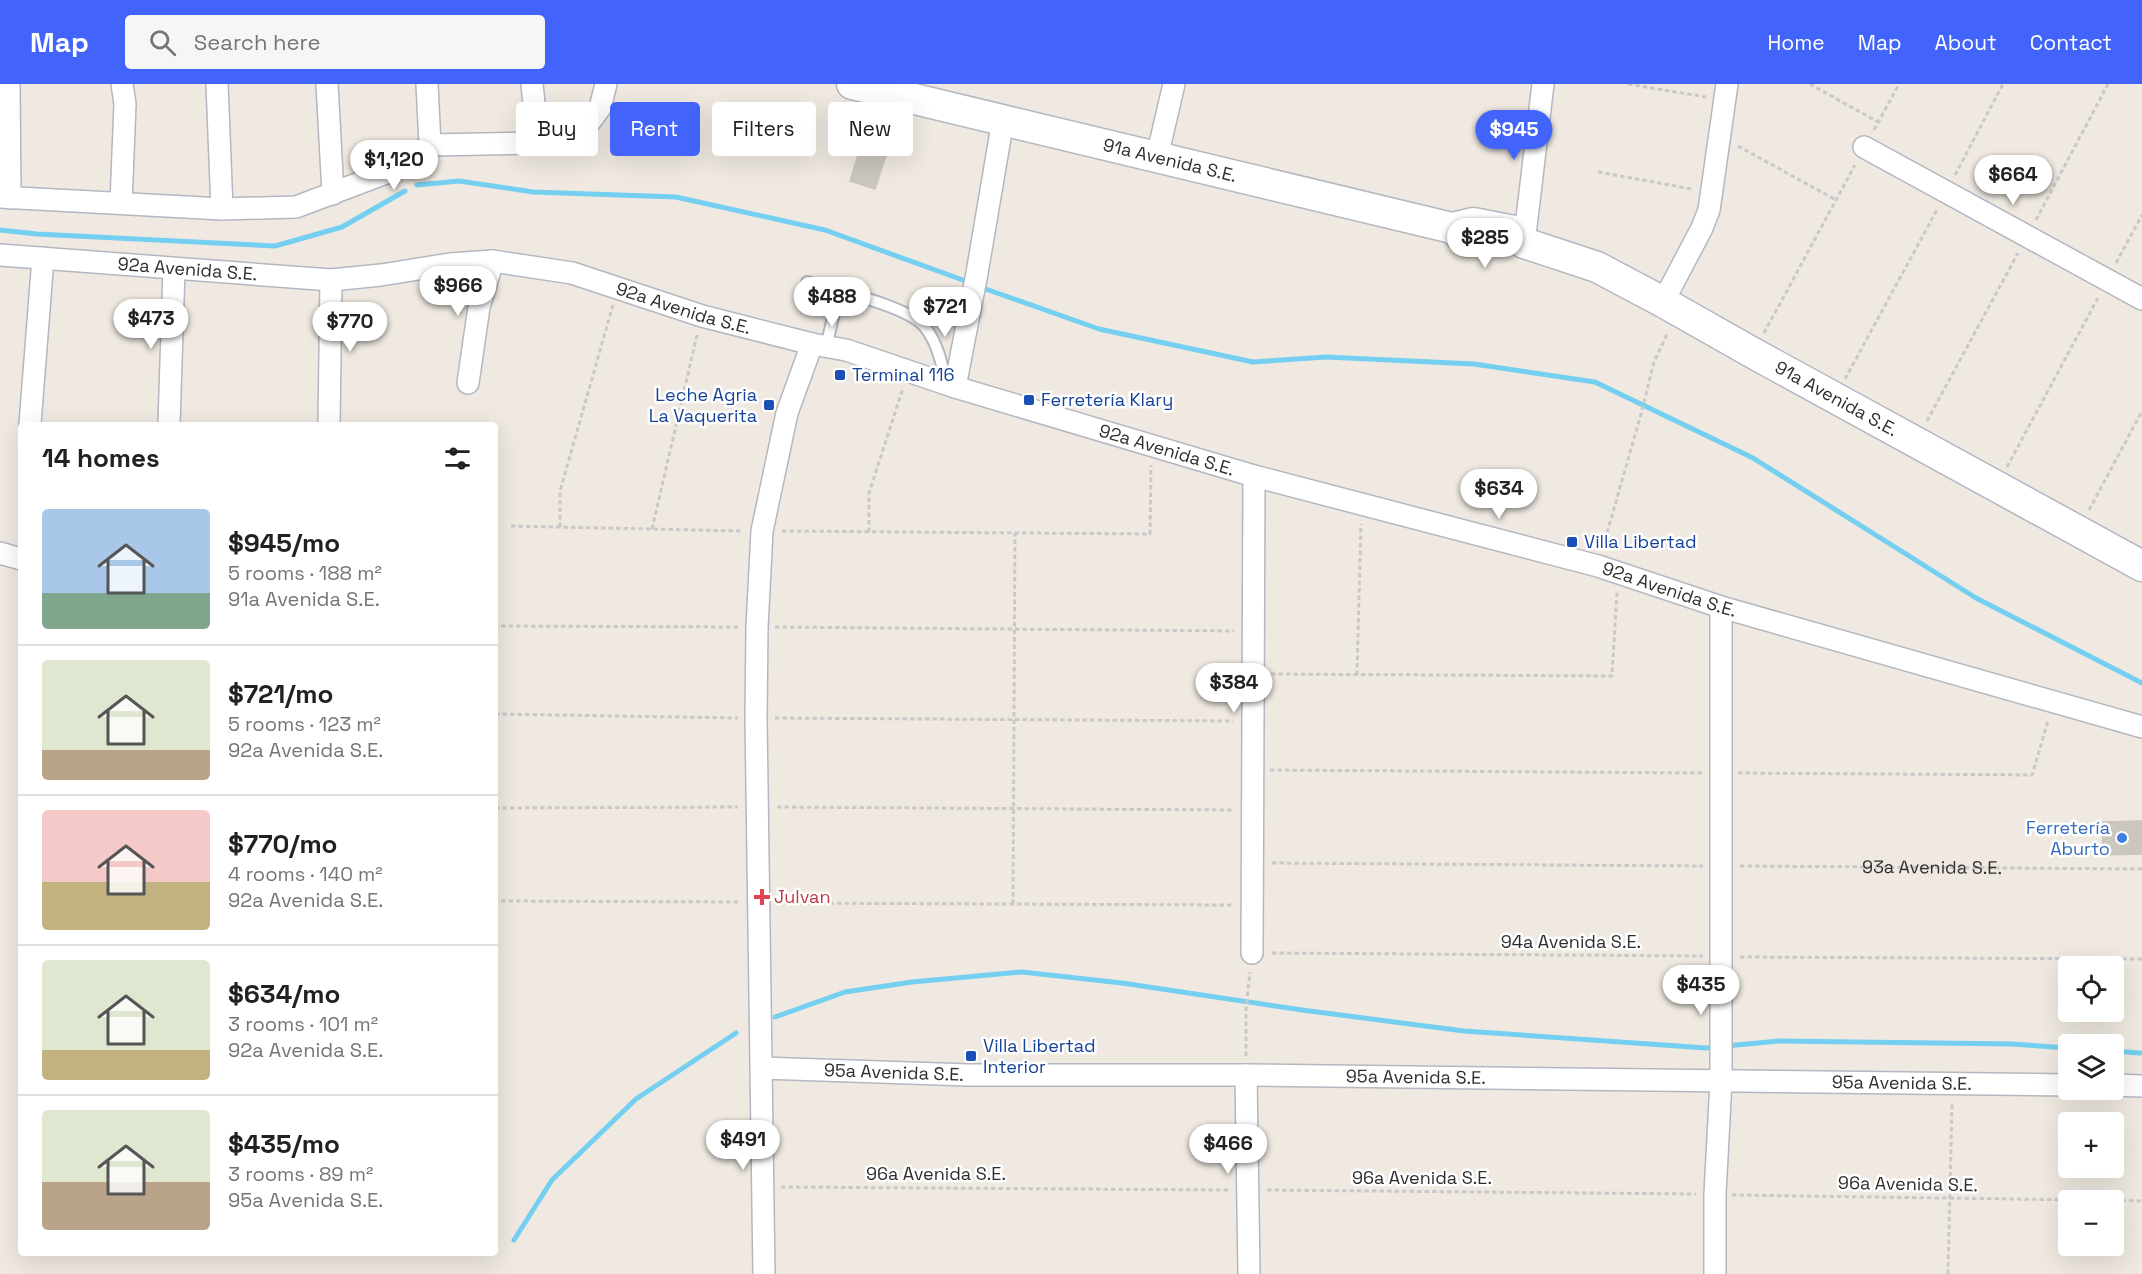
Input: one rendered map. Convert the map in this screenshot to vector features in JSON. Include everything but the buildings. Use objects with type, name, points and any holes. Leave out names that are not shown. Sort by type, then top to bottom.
[{"type":"street","points":[[9,84],[5,198],[121,202],[222,209],[296,207],[402,167],[430,145],[516,143]]},
{"type":"street","points":[[121,202],[125,104],[122,84]]},
{"type":"street","points":[[218,84],[222,209]]},
{"type":"street","points":[[327,84],[333,194]]},
{"type":"street","points":[[427,84],[430,145]]},
{"type":"street","points":[[532,84],[534,102]]},
{"type":"street","points":[[598,111],[606,84]]},
{"type":"street","name":"91a Avenida S.E.","points":[[852,84],[1452,228],[1473,223],[1514,231],[1524,243],[1597,267],[1671,306],[2142,566]]},
{"type":"street","points":[[1157,157],[1174,84]]},
{"type":"street","points":[[1524,243],[1541,84]]},
{"type":"street","points":[[1671,306],[1709,210],[1726,92]]},
{"type":"street","points":[[950,386],[973,296],[1003,120]]},
{"type":"street","points":[[1864,147],[2142,299]]},
{"type":"street","name":"92a Avenida S.E.","points":[[0,255],[331,280],[450,264],[493,261],[572,273],[702,316],[856,354],[950,386],[1254,476],[1598,566],[1721,607],[2142,727]]},
{"type":"street","points":[[30,422],[43,258]]},
{"type":"street","points":[[468,383],[479,307],[493,261]]},
{"type":"street","points":[[169,422],[174,269]]},
{"type":"street","points":[[329,422],[331,280]]},
{"type":"street","points":[[764,1274],[756,718],[762,531],[787,413],[819,345]]},
{"type":"street","points":[[1252,953],[1254,476]]},
{"type":"street","points":[[1715,1274],[1715,1194],[1721,1081],[1721,607]]},
{"type":"street","name":"95a Avenida S.E.","points":[[762,1068],[968,1075],[2058,1085]]},
{"type":"street","points":[[1246,1076],[1249,1274]]},
{"type":"street","points":[[2124,1085],[2142,1086]]},
{"type":"lane","points":[[807,282],[904,312],[924,326],[939,352],[950,386]]},
{"type":"lane","points":[[819,345],[839,292]]},
{"type":"path","points":[[1628,84],[1726,92]]},
{"type":"path","points":[[1810,84],[1878,122]]},
{"type":"path","points":[[1753,353],[1899,84]]},
{"type":"path","points":[[1834,398],[2003,84]]},
{"type":"path","points":[[1916,442],[2108,84]]},
{"type":"path","points":[[1720,137],[1836,200]]},
{"type":"path","points":[[1598,172],[1712,192]]},
{"type":"path","points":[[1996,486],[2142,215]]},
{"type":"path","points":[[560,527],[560,491],[618,289]]},
{"type":"path","points":[[1598,566],[1671,306]]},
{"type":"path","points":[[652,529],[702,316]]},
{"type":"path","points":[[869,532],[869,493],[909,372]]},
{"type":"path","points":[[2077,531],[2142,411]]},
{"type":"path","points":[[511,526],[762,531],[1150,534],[1151,445]]},
{"type":"path","points":[[1357,675],[1362,504]]},
{"type":"path","points":[[1013,904],[1015,533]]},
{"type":"path","points":[[1253,674],[1612,676],[1618,573]]},
{"type":"path","points":[[501,626],[1254,631]]},
{"type":"path","points":[[1253,770],[2032,775],[2053,702]]},
{"type":"path","points":[[498,714],[1253,721]]},
{"type":"path","points":[[498,808],[1252,810]]},
{"type":"path","name":"93a Avenida S.E.","points":[[1252,863],[2142,869]]},
{"type":"path","points":[[501,901],[1252,906]]},
{"type":"path","name":"94a Avenida S.E.","points":[[1252,953],[2142,959]]},
{"type":"path","points":[[1246,1076],[1247,993]]},
{"type":"path","points":[[1948,1274],[1952,1083]]},
{"type":"path","name":"96a Avenida S.E.","points":[[763,1186],[1715,1194],[2058,1200]]},
{"type":"path","points":[[2124,1200],[2142,1201]]},
{"type":"waterway","points":[[417,185],[459,181],[533,192],[676,197],[825,230],[971,283]]},
{"type":"waterway","points":[[0,230],[37,234],[275,246],[342,227],[405,191]]},
{"type":"waterway","points":[[980,287],[1099,329],[1253,362],[1326,357],[1474,364],[1595,382],[1753,458],[1976,598],[2142,683]]},
{"type":"waterway","points":[[775,1017],[845,992],[912,982],[1022,972],[1122,983],[1464,1031],[1717,1047]]},
{"type":"waterway","points":[[514,1240],[552,1180],[636,1099],[736,1033]]},
{"type":"waterway","points":[[1726,1046],[1779,1041],[2012,1044],[2058,1047]]},
{"type":"waterway","points":[[2124,1052],[2140,1053]]},
{"type":"place","name":"Terminal 116","points":[[840,375]]},
{"type":"place","name":"Ferretería Klary","points":[[1029,400]]},
{"type":"place","name":"Leche Agria La Vaquerita","points":[[769,405]]},
{"type":"place","name":"Villa Libertad","points":[[1572,542]]},
{"type":"place","name":"Ferretería Aburto","points":[[2122,838]]},
{"type":"place","name":"Julvan","points":[[762,897]]},
{"type":"place","name":"Villa Libertad Interior","points":[[971,1056]]}]
